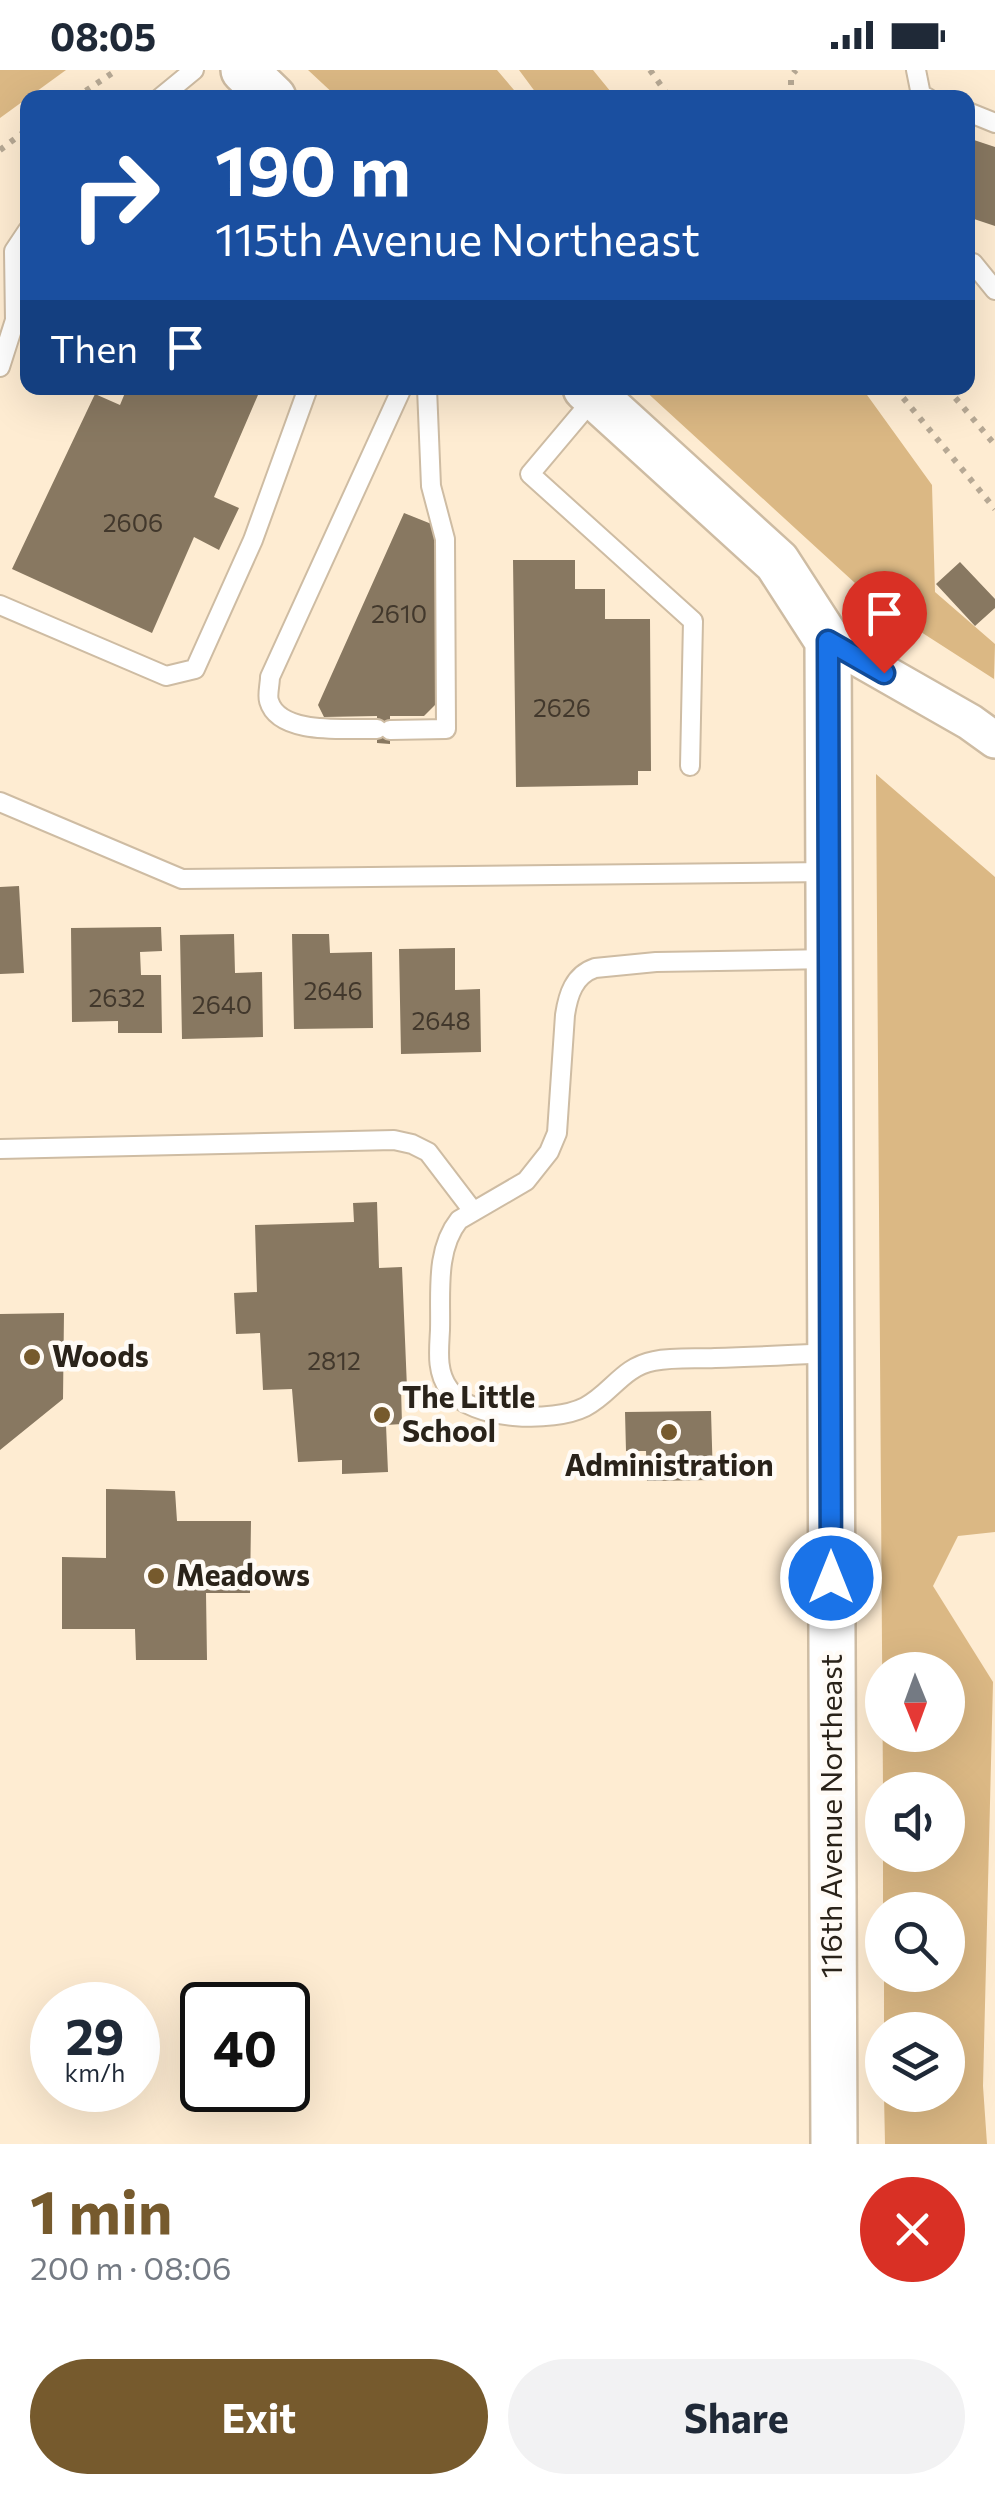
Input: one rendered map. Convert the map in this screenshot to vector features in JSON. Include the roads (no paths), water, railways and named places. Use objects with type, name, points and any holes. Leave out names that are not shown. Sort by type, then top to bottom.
[{"type":"street","points":[[244,70],[265,90]]},
{"type":"street","points":[[594,395],[777,562],[828,641],[995,740]]},
{"type":"street","name":"116th Avenue Northeast","points":[[828,641],[834,2144]]},
{"type":"lane","points":[[170,90],[194,70]]},
{"type":"lane","points":[[0,367],[15,320],[14,251],[20,242]]},
{"type":"lane","points":[[975,265],[995,290]]},
{"type":"lane","points":[[0,605],[166,676],[195,669],[253,540],[305,395]]},
{"type":"lane","points":[[399,395],[270,677],[268,700],[278,715],[294,726],[446,729],[445,539],[431,486],[427,395]]},
{"type":"lane","points":[[589,395],[530,474],[693,620],[690,766]]},
{"type":"lane","points":[[0,802],[182,879],[829,872]]},
{"type":"lane","points":[[829,959],[656,962],[595,968],[577,980],[565,1015],[557,1133],[550,1152],[526,1180],[459,1220],[442,1253],[439,1362],[446,1386],[475,1408],[522,1417],[552,1417],[588,1405],[630,1369],[658,1360],[830,1353]]},
{"type":"lane","points":[[0,1150],[394,1140],[428,1152],[474,1211]]},
{"type":"place","name":"Woods","points":[[32,1357]]},
{"type":"place","name":"The Little School","points":[[382,1415]]},
{"type":"place","name":"Administration","points":[[669,1432]]},
{"type":"place","name":"Meadows","points":[[156,1576]]}]
